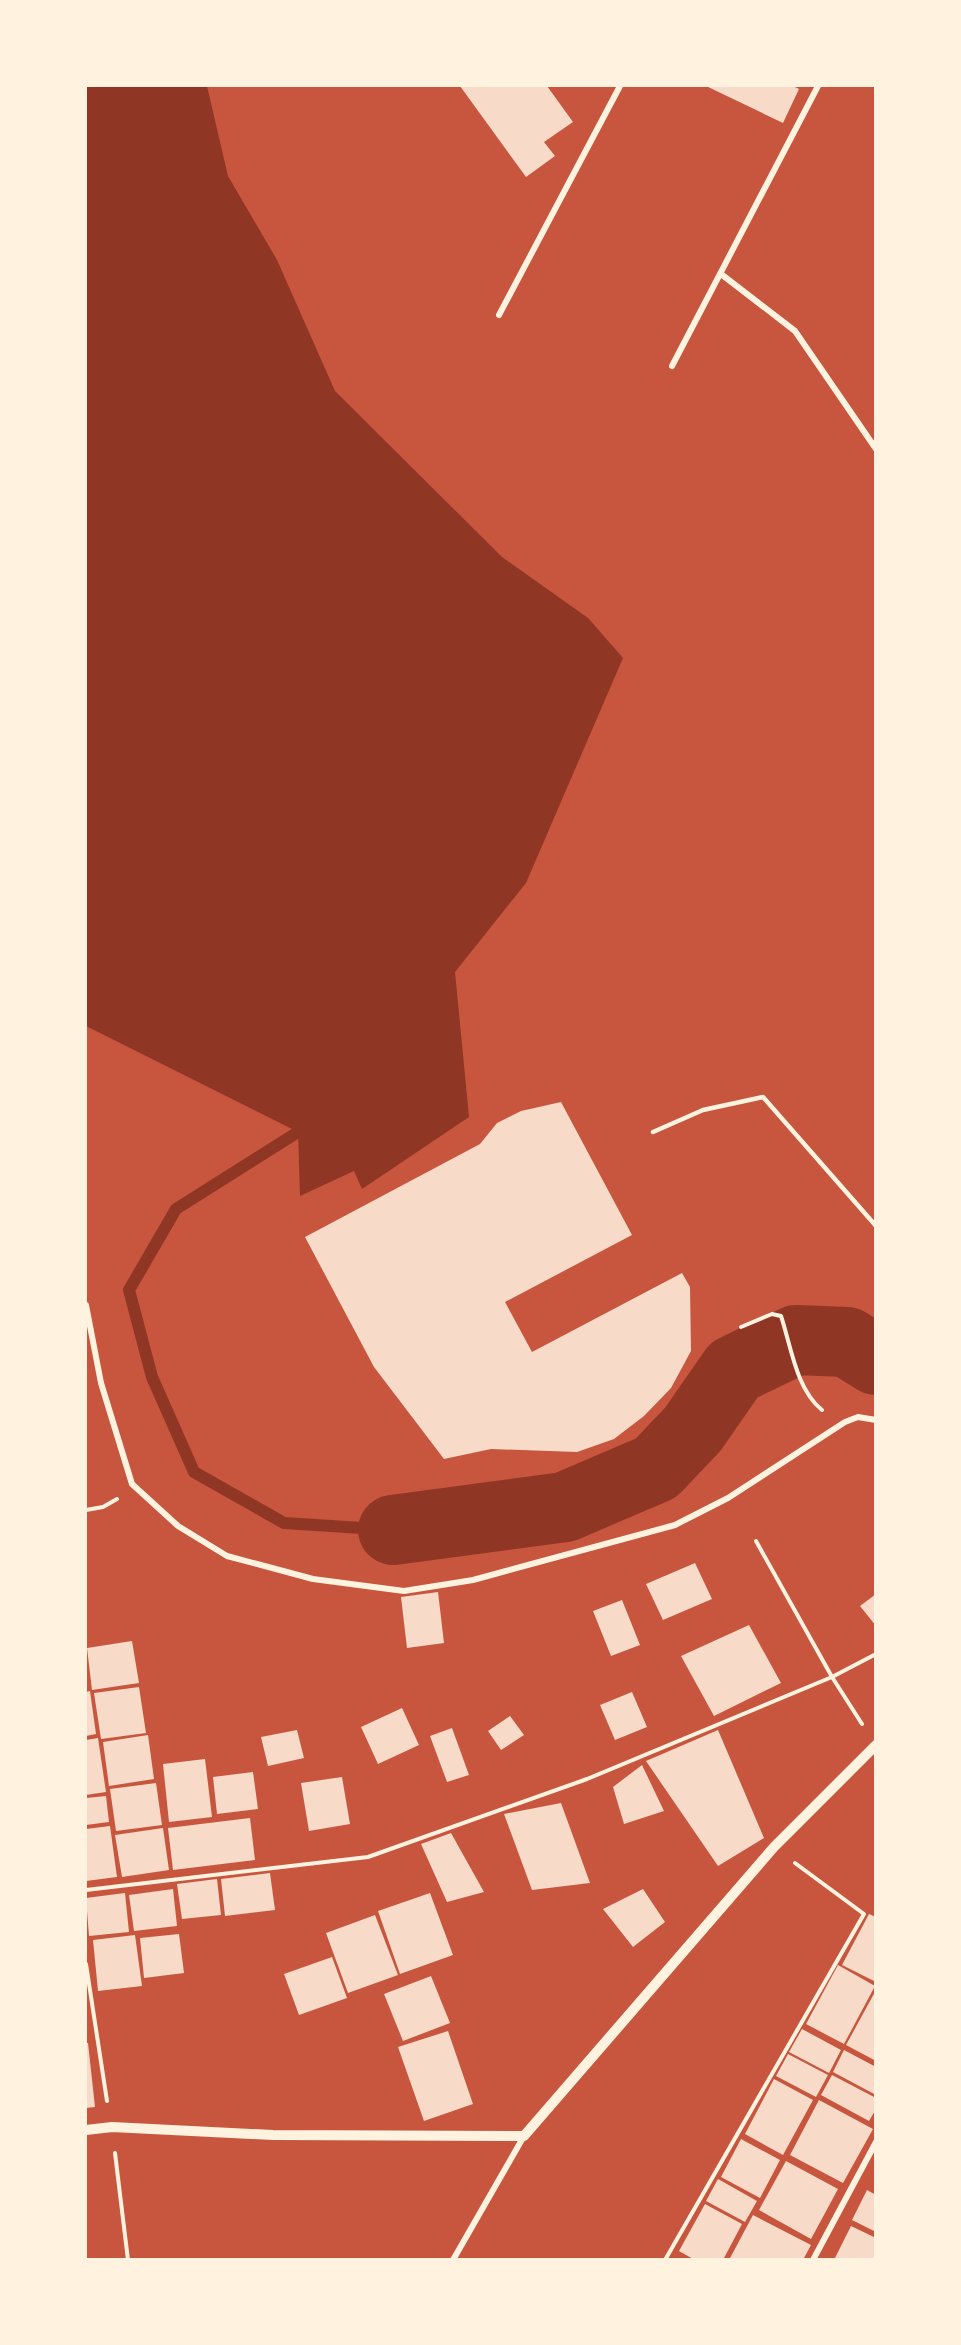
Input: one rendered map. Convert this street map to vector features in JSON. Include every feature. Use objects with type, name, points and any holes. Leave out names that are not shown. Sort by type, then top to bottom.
[{"type":"street","points":[[499,315],[620,86]]},
{"type":"street","points":[[672,366],[818,86]]},
{"type":"street","points":[[722,274],[795,331],[876,448]]},
{"type":"street","points":[[86,1305],[101,1383],[132,1484],[178,1526],[227,1556],[313,1579],[404,1591],[473,1580],[675,1525],[728,1498],[845,1422],[858,1417],[876,1420]]},
{"type":"street","points":[[453,2259],[524,2136],[774,1847],[876,1745]]},
{"type":"street","points":[[86,2130],[112,2127],[273,2135],[524,2136]]},
{"type":"street","points":[[813,2259],[876,2142]]},
{"type":"lane","points":[[652,1132],[703,1110],[763,1097],[876,1226]]},
{"type":"path","points":[[741,1327],[771,1314],[781,1316],[803,1386]]},
{"type":"path","points":[[86,1510],[103,1507],[116,1500],[132,1484]]},
{"type":"path","points":[[756,1541],[832,1677],[863,1726]]},
{"type":"path","points":[[86,1890],[368,1857],[587,1779],[832,1677],[876,1654]]},
{"type":"path","points":[[665,2259],[864,1914],[774,1847]]},
{"type":"path","points":[[86,1964],[112,2127],[128,2259]]},
{"type":"shaded area","points":[[86,86],[207,86],[228,176],[277,260],[335,391],[502,557],[588,618],[623,658],[526,883],[455,972],[469,1117],[362,1189],[354,1171],[300,1196],[298,1132],[86,1026]]},
{"type":"building","points":[[460,86],[547,86],[573,122],[544,142],[555,156],[526,177]]},
{"type":"building","points":[[706,86],[793,86],[799,89],[783,123]]},
{"type":"building","points":[[561,1102],[632,1235],[505,1302],[532,1352],[682,1273],[690,1287],[691,1351],[671,1388],[644,1416],[614,1439],[577,1452],[491,1449],[444,1459],[374,1367],[305,1237],[480,1144],[497,1123],[521,1111]]},
{"type":"building","points":[[695,1563],[712,1599],[663,1620],[646,1584]]},
{"type":"building","points":[[438,1592],[444,1643],[407,1648],[401,1597]]},
{"type":"building","points":[[876,1594],[876,1626],[860,1606]]},
{"type":"building","points":[[622,1600],[640,1645],[611,1656],[593,1611]]},
{"type":"building","points":[[749,1625],[781,1683],[714,1716],[681,1656]]},
{"type":"building","points":[[132,1641],[139,1683],[92,1690],[87,1648]]},
{"type":"building","points":[[139,1687],[146,1733],[101,1739],[94,1693]]},
{"type":"building","points":[[90,1691],[96,1734],[86,1736],[86,1692]]},
{"type":"building","points":[[632,1692],[647,1727],[615,1740],[600,1705]]},
{"type":"building","points":[[402,1708],[419,1745],[378,1764],[361,1727]]},
{"type":"building","points":[[510,1716],[524,1735],[501,1750],[488,1731]]},
{"type":"building","points":[[452,1728],[469,1775],[447,1782],[430,1736]]},
{"type":"building","points":[[297,1730],[304,1758],[268,1766],[261,1737]]},
{"type":"building","points":[[718,1730],[764,1838],[718,1866],[646,1761]]},
{"type":"building","points":[[148,1735],[154,1779],[109,1786],[103,1742]]},
{"type":"building","points":[[98,1738],[106,1792],[86,1795],[86,1740]]},
{"type":"building","points":[[205,1759],[212,1817],[169,1822],[163,1764]]},
{"type":"building","points":[[642,1765],[664,1811],[624,1824],[613,1787]]},
{"type":"building","points":[[253,1772],[258,1809],[217,1814],[213,1777]]},
{"type":"building","points":[[342,1777],[350,1824],[309,1831],[301,1783]]},
{"type":"building","points":[[156,1783],[162,1825],[116,1831],[110,1789]]},
{"type":"building","points":[[106,1796],[109,1822],[86,1825],[86,1798]]},
{"type":"building","points":[[561,1803],[590,1883],[532,1890],[504,1814]]},
{"type":"building","points":[[250,1818],[255,1860],[173,1870],[168,1828]]},
{"type":"building","points":[[110,1826],[117,1877],[86,1881],[86,1829]]},
{"type":"building","points":[[163,1828],[169,1870],[122,1877],[115,1835]]},
{"type":"building","points":[[451,1833],[484,1892],[447,1902],[421,1844]]},
{"type":"building","points":[[270,1873],[275,1910],[225,1916],[221,1879]]},
{"type":"building","points":[[217,1879],[221,1915],[182,1919],[177,1884]]},
{"type":"building","points":[[173,1889],[177,1926],[134,1931],[129,1895]]},
{"type":"building","points":[[643,1889],[665,1922],[633,1947],[603,1909]]},
{"type":"building","points":[[125,1893],[129,1932],[89,1936],[86,1898]]},
{"type":"building","points":[[430,1893],[453,1955],[400,1974],[378,1911]]},
{"type":"building","points":[[869,1914],[876,1917],[876,1982],[842,1965]]},
{"type":"building","points":[[375,1915],[398,1975],[348,1993],[326,1933]]},
{"type":"building","points":[[179,1934],[184,1973],[144,1978],[140,1938]]},
{"type":"building","points":[[135,1935],[142,1986],[98,1991],[93,1940]]},
{"type":"building","points":[[332,1957],[347,1998],[299,2015],[284,1974]]},
{"type":"building","points":[[838,1965],[875,1986],[844,2044],[806,2024]]},
{"type":"building","points":[[431,1976],[450,2023],[403,2041],[384,1994]]},
{"type":"building","points":[[876,1990],[876,2061],[846,2045]]},
{"type":"building","points":[[802,2029],[841,2050],[829,2073],[789,2052]]},
{"type":"building","points":[[448,2031],[473,2104],[424,2121],[398,2047]]},
{"type":"building","points":[[86,2043],[88,2043],[95,2107],[86,2108]]},
{"type":"building","points":[[844,2050],[876,2067],[876,2095],[833,2072]]},
{"type":"building","points":[[788,2054],[828,2075],[816,2097],[776,2076]]},
{"type":"building","points":[[832,2075],[876,2098],[876,2109],[869,2121],[821,2095]]},
{"type":"building","points":[[774,2079],[813,2100],[783,2155],[745,2134]]},
{"type":"building","points":[[819,2100],[873,2129],[843,2183],[790,2155]]},
{"type":"building","points":[[741,2139],[780,2160],[760,2198],[721,2177]]},
{"type":"building","points":[[786,2161],[838,2189],[811,2239],[759,2210]]},
{"type":"building","points":[[718,2179],[757,2201],[745,2222],[706,2201]]},
{"type":"building","points":[[867,2190],[876,2195],[876,2232],[852,2220]]},
{"type":"building","points":[[705,2204],[742,2224],[723,2260],[695,2260],[679,2251]]},
{"type":"building","points":[[753,2215],[811,2245],[803,2260],[729,2260]]},
{"type":"building","points":[[851,2226],[876,2238],[876,2260],[834,2260]]},
{"type":"waterway","points":[[301,1118],[298,1132],[176,1209],[129,1290],[152,1377],[194,1472],[284,1523],[393,1530]]},
{"type":"waterway","points":[[393,1530],[565,1507],[656,1468],[693,1429],[734,1370],[796,1340],[847,1342],[876,1360]]}]
